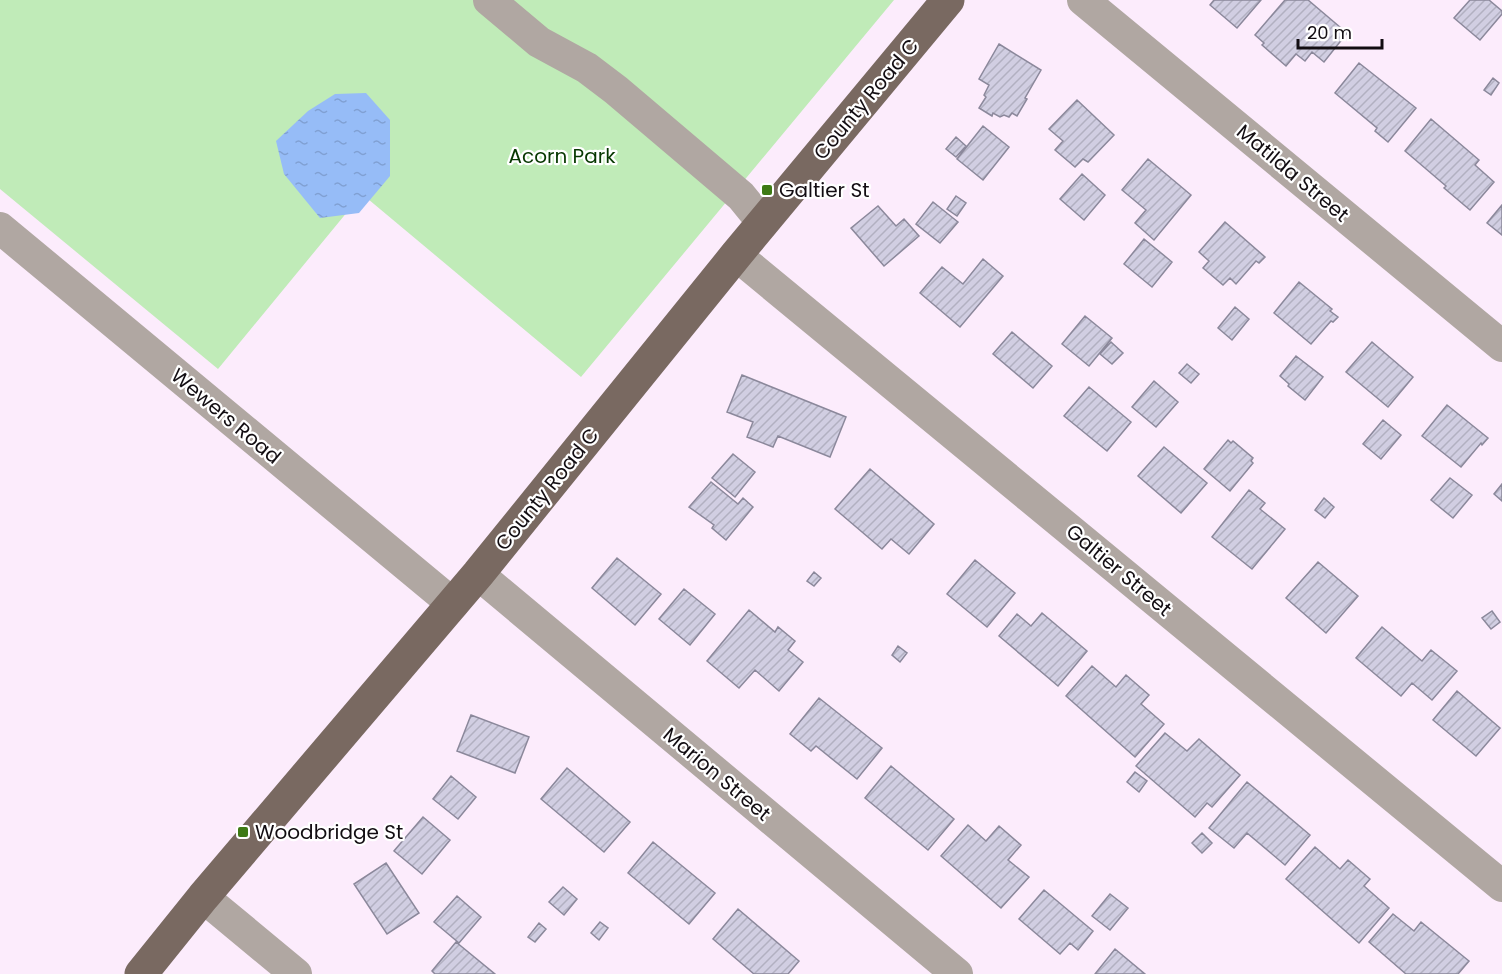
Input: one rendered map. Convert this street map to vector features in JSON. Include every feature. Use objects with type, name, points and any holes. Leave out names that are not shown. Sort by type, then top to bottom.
[{"type":"main road","name":"County Road C","points":[[141,974],[203,897],[478,574],[736,255],[948,0]]},
{"type":"street","points":[[489,0],[538,42],[587,68],[616,90],[741,196],[763,223]]},
{"type":"street","name":"Matilda Street","points":[[1083,0],[1502,346]]},
{"type":"street","name":"Wewers Road","points":[[0,228],[453,604]]},
{"type":"street","name":"Galtier Street","points":[[736,255],[1502,886]]},
{"type":"street","name":"Marion Street","points":[[478,574],[957,974]]},
{"type":"street","points":[[203,897],[296,974]]},
{"type":"green space","name":"Acorn Park","points":[[0,0],[894,0],[581,377],[362,194],[218,369],[0,189]]},
{"type":"water","points":[[366,93],[390,120],[390,176],[359,213],[320,218],[284,174],[276,141],[308,111],[335,94]]},
{"type":"building","points":[[1214,0],[1261,0],[1237,28],[1210,5]]},
{"type":"building","points":[[1285,0],[1308,0],[1347,33],[1324,62],[1312,52],[1305,61],[1296,54],[1286,66],[1262,45],[1264,43],[1255,35]]},
{"type":"building","points":[[1470,0],[1489,0],[1502,11],[1502,14],[1480,40],[1454,18]]},
{"type":"building","points":[[999,44],[1041,70],[1017,116],[1012,113],[1009,117],[1004,115],[1000,117],[993,113],[992,116],[979,108],[986,97],[984,95],[989,85],[979,79]]},
{"type":"building","points":[[1359,63],[1416,108],[1388,142],[1375,131],[1377,128],[1335,93]]},
{"type":"building","points":[[1493,78],[1499,83],[1491,95],[1484,90]]},
{"type":"building","points":[[1077,100],[1114,135],[1088,162],[1083,159],[1075,167],[1055,150],[1063,141],[1049,129]]},
{"type":"building","points":[[1431,119],[1479,160],[1475,165],[1494,182],[1470,210],[1405,151]]},
{"type":"building","points":[[983,126],[1009,147],[983,180],[957,159]]},
{"type":"building","points":[[956,137],[966,146],[956,157],[946,149]]},
{"type":"building","points":[[1148,159],[1191,195],[1154,240],[1135,223],[1146,210],[1122,190]]},
{"type":"building","points":[[1082,174],[1105,195],[1084,220],[1060,199]]},
{"type":"building","points":[[956,196],[966,203],[957,216],[947,209]]},
{"type":"building","points":[[933,202],[958,222],[940,243],[916,224]]},
{"type":"building","points":[[1502,205],[1502,235],[1487,223]]},
{"type":"building","points":[[878,206],[896,226],[904,219],[919,236],[884,266],[851,228]]},
{"type":"building","points":[[1225,222],[1265,257],[1259,263],[1256,261],[1236,284],[1230,278],[1223,285],[1203,268],[1209,261],[1199,252]]},
{"type":"building","points":[[1144,239],[1172,262],[1152,287],[1124,264]]},
{"type":"building","points":[[983,259],[1003,276],[960,327],[920,293],[942,267],[963,284]]},
{"type":"building","points":[[1299,282],[1332,309],[1330,311],[1338,317],[1333,322],[1331,321],[1311,344],[1274,313]]},
{"type":"building","points":[[1235,307],[1249,319],[1232,340],[1218,328]]},
{"type":"building","points":[[1085,316],[1112,338],[1089,366],[1062,344]]},
{"type":"building","points":[[1012,332],[1052,366],[1033,388],[993,354]]},
{"type":"building","points":[[1111,342],[1123,353],[1112,364],[1100,354]]},
{"type":"building","points":[[1372,342],[1413,377],[1388,407],[1346,372]]},
{"type":"building","points":[[1296,356],[1323,377],[1305,400],[1280,376]]},
{"type":"building","points":[[1187,364],[1199,374],[1191,383],[1179,373]]},
{"type":"building","points":[[742,375],[846,417],[830,457],[778,436],[773,447],[747,437],[753,422],[727,412]]},
{"type":"building","points":[[1154,381],[1178,402],[1156,427],[1132,407]]},
{"type":"building","points":[[1089,387],[1131,422],[1107,451],[1064,416]]},
{"type":"building","points":[[1447,405],[1488,438],[1461,467],[1422,436]]},
{"type":"building","points":[[1383,420],[1401,435],[1381,459],[1363,444]]},
{"type":"building","points":[[1228,440],[1231,443],[1233,441],[1253,458],[1251,461],[1253,463],[1230,491],[1204,469]]},
{"type":"building","points":[[1164,447],[1207,483],[1181,513],[1138,476]]},
{"type":"building","points":[[733,454],[755,472],[735,497],[712,478]]},
{"type":"building","points":[[870,469],[934,524],[909,554],[891,539],[882,549],[835,509]]},
{"type":"building","points":[[1450,478],[1472,495],[1453,518],[1431,500]]},
{"type":"building","points":[[711,482],[738,504],[743,498],[753,507],[726,540],[712,528],[714,525],[689,507]]},
{"type":"building","points":[[1502,484],[1502,501],[1494,494]]},
{"type":"building","points":[[1249,490],[1265,503],[1260,509],[1285,529],[1252,569],[1212,537]]},
{"type":"building","points":[[1324,498],[1334,507],[1325,518],[1315,510]]},
{"type":"building","points":[[617,558],[661,594],[635,625],[592,588]]},
{"type":"building","points":[[975,560],[1015,593],[987,627],[947,594]]},
{"type":"building","points":[[1318,562],[1358,596],[1326,633],[1286,598]]},
{"type":"building","points":[[814,572],[821,578],[814,586],[807,581]]},
{"type":"building","points":[[684,589],[715,614],[690,645],[659,619]]},
{"type":"building","points":[[749,610],[775,632],[778,627],[795,641],[788,650],[803,662],[779,691],[755,670],[739,688],[707,661]]},
{"type":"building","points":[[1492,611],[1500,622],[1491,629],[1482,618]]},
{"type":"building","points":[[1042,613],[1087,651],[1058,686],[999,636],[1017,614],[1031,626]]},
{"type":"building","points":[[1382,627],[1422,661],[1431,650],[1457,671],[1432,700],[1412,683],[1401,696],[1356,658]]},
{"type":"building","points":[[898,646],[907,653],[900,662],[892,655]]},
{"type":"building","points":[[1092,666],[1116,687],[1126,675],[1149,695],[1141,704],[1164,724],[1135,757],[1066,696]]},
{"type":"building","points":[[1457,691],[1500,728],[1476,756],[1433,720]]},
{"type":"building","points":[[819,698],[882,748],[857,779],[816,746],[811,751],[790,734]]},
{"type":"building","points":[[471,715],[529,737],[515,773],[457,751]]},
{"type":"building","points":[[1165,733],[1187,751],[1199,739],[1240,775],[1212,807],[1207,803],[1195,817],[1136,766]]},
{"type":"building","points":[[891,766],[954,819],[928,850],[865,798]]},
{"type":"building","points":[[567,768],[630,822],[604,852],[541,799]]},
{"type":"building","points":[[1135,772],[1147,781],[1139,792],[1127,782]]},
{"type":"building","points":[[451,776],[476,797],[458,819],[433,799]]},
{"type":"building","points":[[1247,782],[1310,835],[1285,865],[1247,833],[1234,848],[1209,828]]},
{"type":"building","points":[[423,817],[450,840],[422,874],[394,851]]},
{"type":"building","points":[[968,825],[986,841],[999,826],[1021,845],[1008,860],[1029,877],[1001,908],[941,856]]},
{"type":"building","points":[[1202,833],[1212,843],[1202,853],[1192,843]]},
{"type":"building","points":[[653,842],[715,893],[689,924],[628,873]]},
{"type":"building","points":[[1315,847],[1340,869],[1348,860],[1370,879],[1364,886],[1389,908],[1359,943],[1286,879]]},
{"type":"building","points":[[386,863],[419,913],[387,934],[354,884]]},
{"type":"building","points":[[563,887],[577,899],[564,915],[549,902]]},
{"type":"building","points":[[1044,890],[1093,931],[1078,950],[1070,943],[1060,954],[1019,919]]},
{"type":"building","points":[[1110,894],[1128,908],[1110,930],[1092,916]]},
{"type":"building","points":[[457,896],[481,917],[459,943],[434,922]]},
{"type":"building","points":[[738,909],[799,961],[788,974],[754,974],[713,939]]},
{"type":"building","points":[[1393,914],[1414,931],[1421,922],[1469,961],[1458,974],[1406,974],[1369,942]]},
{"type":"building","points":[[600,922],[608,928],[599,940],[591,933]]},
{"type":"building","points":[[539,923],[546,929],[535,942],[528,937]]},
{"type":"building","points":[[456,942],[495,974],[435,974],[432,971]]},
{"type":"building","points":[[1115,949],[1145,974],[1095,974]]},
{"type":"place","name":"Galtier St","points":[[767,190]]},
{"type":"place","name":"Woodbridge St","points":[[243,832]]}]
